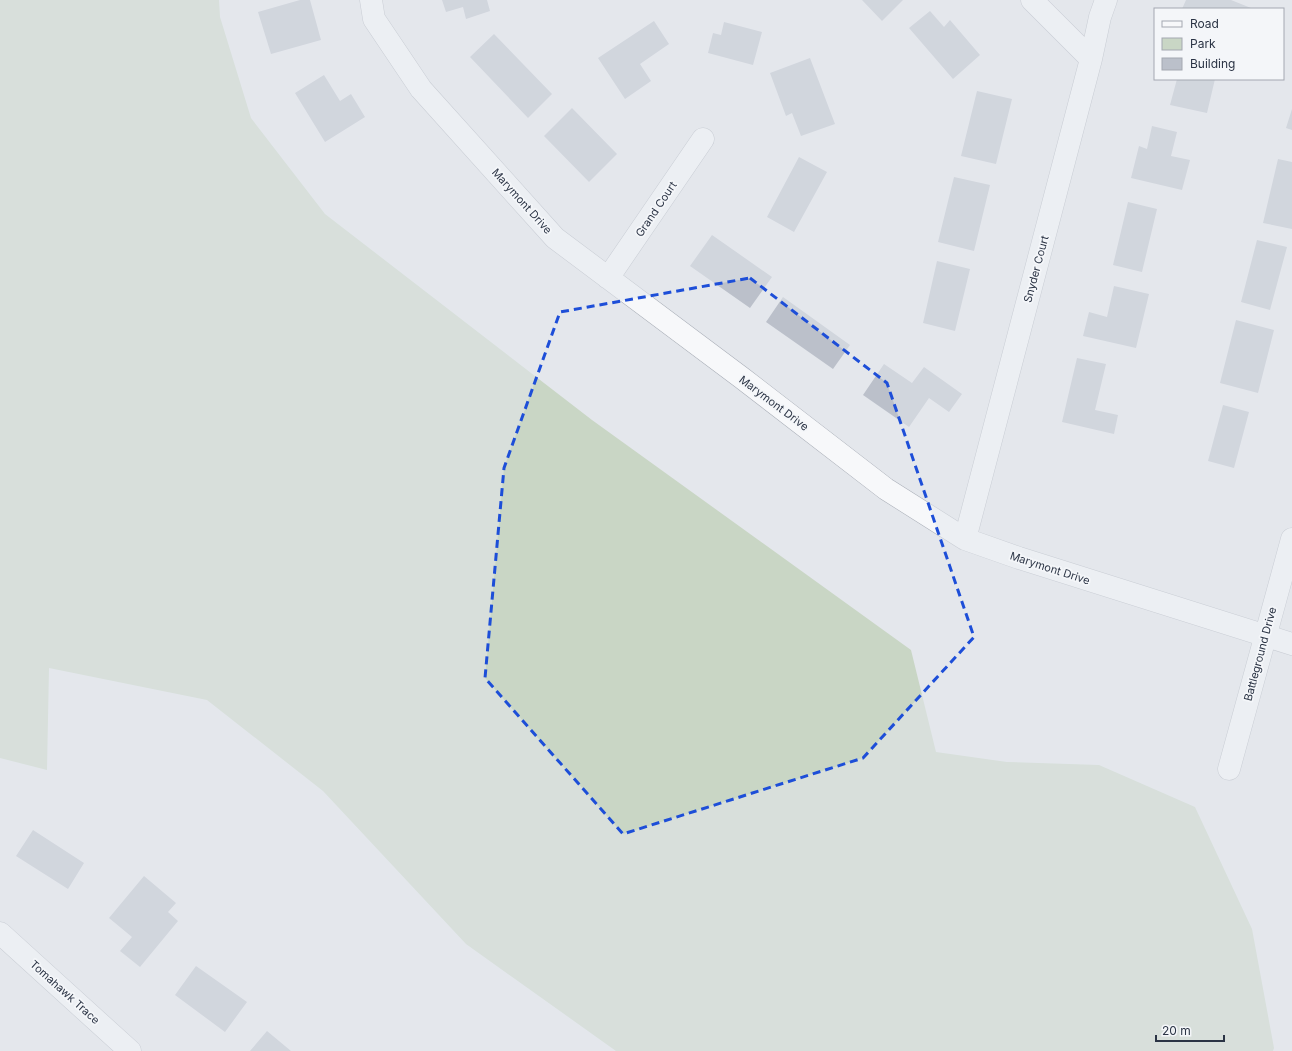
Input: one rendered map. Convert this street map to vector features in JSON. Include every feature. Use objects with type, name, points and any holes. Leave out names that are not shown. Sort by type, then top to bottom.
[{"type":"street","name":"Marymont Drive","points":[[371,0],[374,19],[421,89],[555,238],[742,378],[886,489],[965,539],[1018,558],[1292,644]]},
{"type":"street","points":[[1032,0],[1091,59]]},
{"type":"street","name":"Snyder Court","points":[[965,539],[1091,59],[1100,17],[1106,0]]},
{"type":"street","name":"Grand Court","points":[[608,278],[703,139]]},
{"type":"street","name":"Battleground Drive","points":[[1229,769],[1292,539]]},
{"type":"street","name":"Tomahawk Trace","points":[[0,933],[130,1051]]},
{"type":"highlighted area","points":[[750,278],[887,383],[974,637],[863,758],[623,834],[485,678],[504,468],[560,312]]},
{"type":"green space","points":[[0,0],[219,0],[220,17],[251,118],[325,214],[592,420],[911,650],[936,752],[1007,762],[1099,765],[1195,807],[1252,929],[1274,1048],[1273,1051],[616,1051],[466,944],[323,791],[207,700],[49,668],[47,770],[0,758]]},
{"type":"building","points":[[300,0],[310,0],[321,40],[271,54],[258,12]]},
{"type":"building","points":[[442,0],[487,0],[490,11],[466,19],[463,7],[446,12]]},
{"type":"building","points":[[862,0],[903,0],[882,21]]},
{"type":"building","points":[[1186,0],[1231,0],[1251,8],[1182,8]]},
{"type":"building","points":[[930,11],[944,27],[950,20],[980,55],[953,79],[909,28]]},
{"type":"building","points":[[654,21],[669,44],[640,64],[651,81],[625,99],[598,58]]},
{"type":"building","points":[[724,22],[762,32],[753,65],[708,53],[713,33],[721,35]]},
{"type":"building","points":[[494,34],[552,94],[528,118],[470,57]]},
{"type":"building","points":[[810,58],[835,124],[801,136],[792,113],[786,116],[770,73]]},
{"type":"building","points":[[324,75],[340,101],[351,94],[365,117],[325,142],[295,93]]},
{"type":"building","points":[[1177,80],[1215,80],[1207,113],[1170,105]]},
{"type":"building","points":[[977,91],[1012,99],[996,164],[961,156]]},
{"type":"building","points":[[572,108],[617,154],[589,182],[544,136]]},
{"type":"building","points":[[1292,109],[1292,130],[1286,128]]},
{"type":"building","points":[[1152,126],[1177,132],[1171,156],[1190,160],[1182,190],[1131,178],[1139,146],[1147,149]]},
{"type":"building","points":[[799,157],[827,172],[794,232],[767,217]]},
{"type":"building","points":[[1278,159],[1292,162],[1292,229],[1263,223]]},
{"type":"building","points":[[954,177],[990,185],[974,251],[938,242]]},
{"type":"building","points":[[1128,202],[1157,209],[1142,272],[1113,265]]},
{"type":"building","points":[[712,235],[772,277],[750,308],[690,266]]},
{"type":"building","points":[[1257,240],[1287,247],[1270,310],[1241,302]]},
{"type":"building","points":[[937,261],[970,269],[955,331],[923,323]]},
{"type":"building","points":[[1114,286],[1149,294],[1136,348],[1083,336],[1089,312],[1107,317]]},
{"type":"building","points":[[783,297],[850,345],[833,369],[766,322]]},
{"type":"building","points":[[1236,320],[1274,330],[1258,393],[1220,383]]},
{"type":"building","points":[[1077,358],[1106,364],[1095,410],[1118,415],[1114,434],[1062,422]]},
{"type":"building","points":[[884,364],[912,383],[924,367],[962,394],[949,412],[929,398],[909,427],[863,395]]},
{"type":"building","points":[[1223,405],[1249,412],[1234,468],[1208,461]]},
{"type":"building","points":[[33,830],[84,863],[68,889],[16,856]]},
{"type":"building","points":[[144,876],[176,903],[168,912],[178,921],[140,967],[120,951],[132,937],[109,918]]},
{"type":"building","points":[[196,966],[247,1002],[225,1032],[175,995]]},
{"type":"building","points":[[267,1031],[291,1051],[250,1051]]}]
